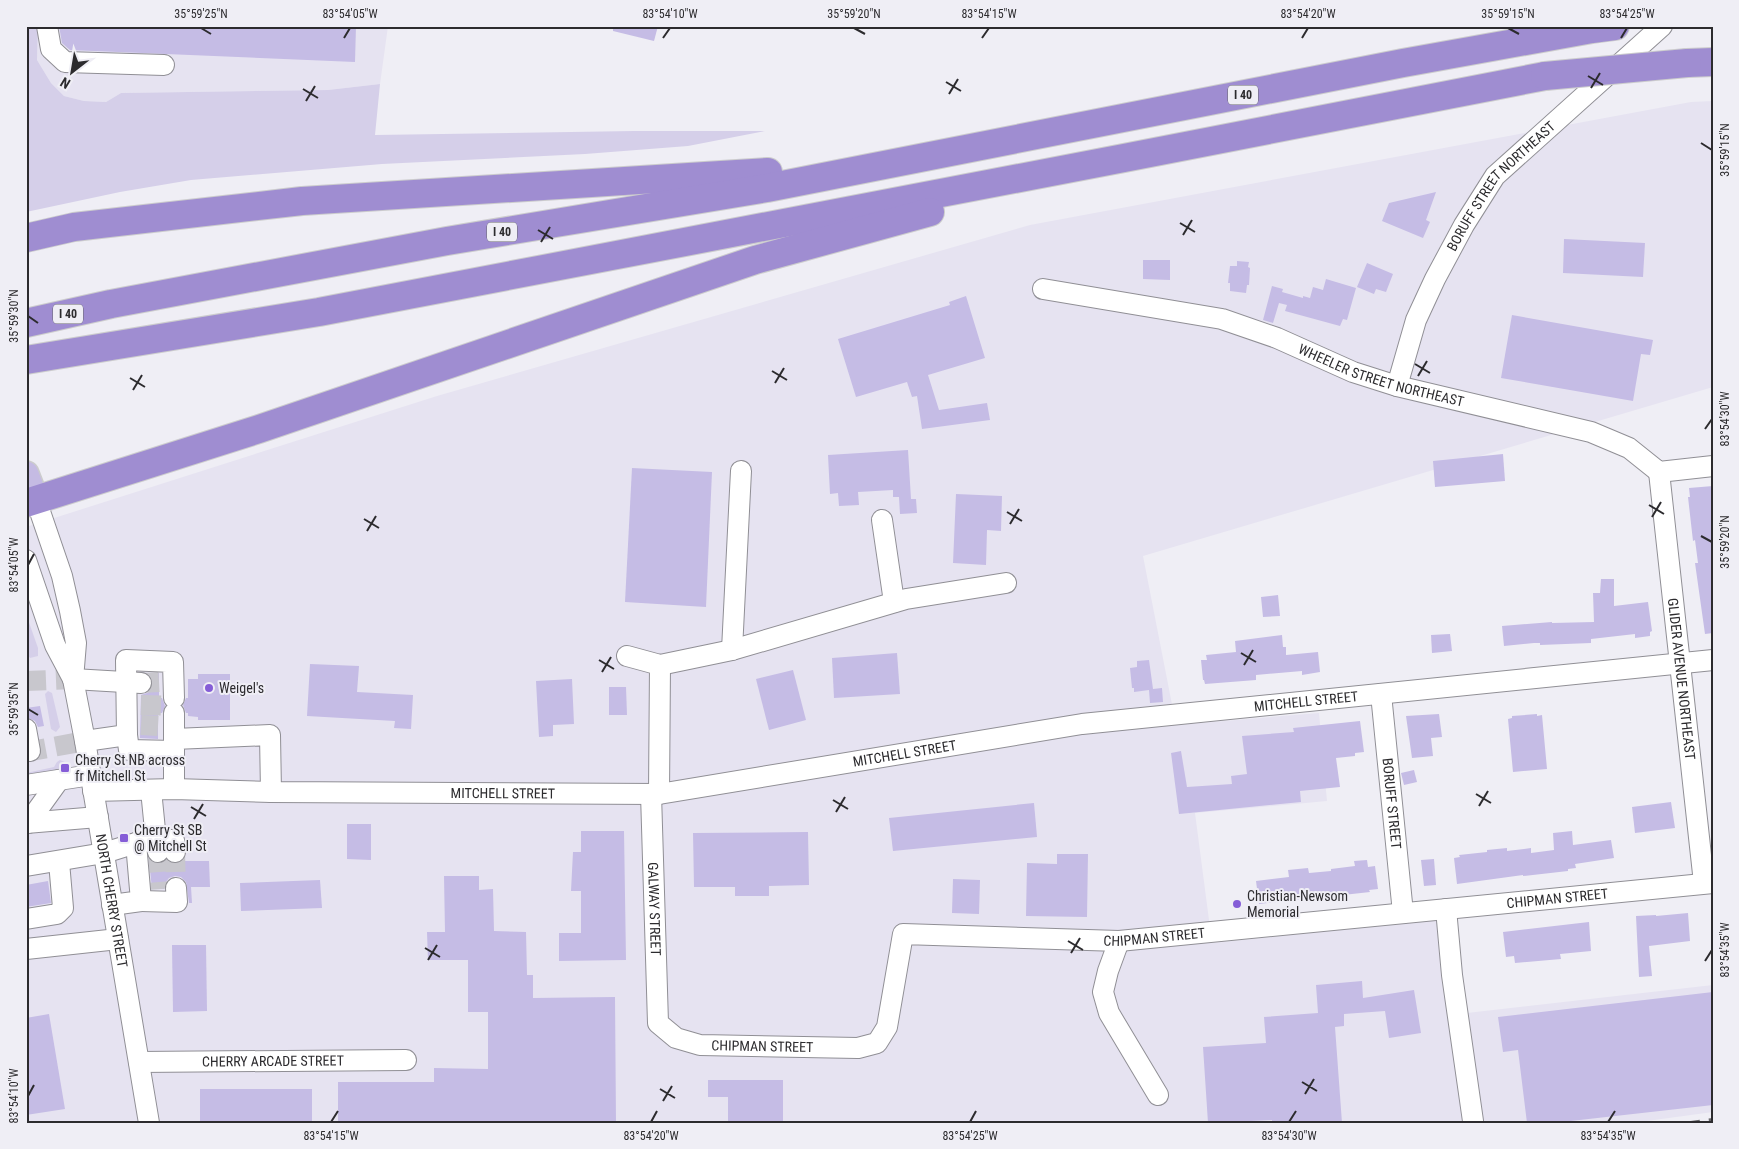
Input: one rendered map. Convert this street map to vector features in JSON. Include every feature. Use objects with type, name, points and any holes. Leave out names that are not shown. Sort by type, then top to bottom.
[{"type":"highway","name":"I 40","points":[[26,323],[111,304],[447,241],[766,188],[1394,65],[1603,28]]},
{"type":"highway","points":[[26,360],[319,312],[1545,76],[1700,62]]},
{"type":"highway","points":[[31,502],[268,426],[755,260],[1124,158]]},
{"type":"highway","points":[[26,238],[74,227],[302,201],[894,163]]},
{"type":"main road","name":"NORTH CHERRY STREET","points":[[26,474],[31,502]]},
{"type":"street","points":[[47,26],[51,49],[65,62],[164,65]]},
{"type":"street","name":"BORUFF STREET NORTHEAST","points":[[1397,386],[1416,320],[1435,279],[1464,225],[1495,176],[1662,26]]},
{"type":"street","name":"WHEELER STREET NORTHEAST","points":[[1044,289],[1222,318],[1277,338],[1353,372],[1397,386],[1591,432],[1629,448],[1659,472]]},
{"type":"street","points":[[1659,472],[1713,466]]},
{"type":"street","points":[[732,650],[741,471]]},
{"type":"street","name":"GLIDER AVENUE NORTHEAST","points":[[1659,472],[1680,664],[1709,883]]},
{"type":"street","name":"NORTH CHERRY STREET","points":[[31,502],[62,576],[76,643],[73,679]]},
{"type":"street","points":[[882,520],[894,602]]},
{"type":"street","name":"NORTH CHERRY STREET","points":[[26,560],[55,645],[73,679],[86,742],[149,1123]]},
{"type":"street","points":[[627,656],[660,665],[732,650],[906,598],[1006,583]]},
{"type":"street","name":"MITCHELL STREET","points":[[26,785],[60,780],[151,790],[655,794],[1082,724],[1713,660]]},
{"type":"street","name":"GALWAY STREET","points":[[658,1023],[655,794],[660,665]]},
{"type":"street","points":[[73,679],[153,712],[270,735],[271,792]]},
{"type":"street","name":"BORUFF STREET","points":[[1381,694],[1403,913]]},
{"type":"street","points":[[86,742],[153,712]]},
{"type":"street","points":[[153,712],[174,790]]},
{"type":"street","points":[[26,729],[30,751]]},
{"type":"street","points":[[27,823],[60,780]]},
{"type":"street","points":[[26,866],[104,853],[136,843],[163,848],[151,790]]},
{"type":"street","points":[[27,823],[98,817]]},
{"type":"street","points":[[136,843],[141,901]]},
{"type":"street","points":[[26,919],[57,914],[63,908],[59,862]]},
{"type":"street","name":"CHIPMAN STREET","points":[[658,1023],[676,1038],[700,1045],[858,1048],[877,1043],[887,1027],[903,934],[1119,942],[1709,883]]},
{"type":"street","points":[[112,905],[141,901],[166,893]]},
{"type":"street","points":[[1446,909],[1452,975],[1473,1122]]},
{"type":"street","points":[[26,949],[118,939]]},
{"type":"street","points":[[1119,942],[1103,992],[1109,1013],[1158,1095]]},
{"type":"street","name":"CHERRY ARCADE STREET","points":[[139,1062],[406,1060]]},
{"type":"shaded area","points":[[26,26],[38,26],[37,60],[51,83],[64,96],[84,101],[106,102],[121,93],[328,90],[380,84],[375,135],[765,131],[688,146],[585,154],[382,164],[191,180],[120,192],[26,212]]},
{"type":"shaded area","points":[[38,26],[388,26],[380,84],[328,90],[121,93],[106,102],[84,101],[64,96],[51,83],[37,60]]},
{"type":"shaded area","points":[[1713,101],[1713,387],[1143,556],[1176,725],[1319,713],[1327,801],[1195,813],[1212,943],[1457,918],[1467,1013],[1713,985],[1713,1112],[1632,1123],[26,1123],[26,527],[437,396],[1030,225],[1691,102]]},
{"type":"shaded area","points":[[26,614],[38,648],[38,656],[30,658],[26,652]]},
{"type":"shaded area","points":[[48,691],[52,693],[60,727],[56,732],[51,729],[45,694]]},
{"type":"shaded area","points":[[60,760],[67,763],[68,768],[26,777],[26,773],[54,767]]},
{"type":"building","points":[[59,26],[356,26],[355,62],[70,50],[62,43]]},
{"type":"building","points":[[613,26],[658,26],[654,41],[613,31]]},
{"type":"building","points":[[1436,192],[1426,220],[1430,222],[1423,238],[1382,221],[1389,203]]},
{"type":"building","points":[[1564,239],[1645,243],[1643,277],[1563,273]]},
{"type":"building","points":[[1143,260],[1170,260],[1170,280],[1143,279]]},
{"type":"building","points":[[1237,261],[1249,262],[1249,285],[1247,285],[1246,293],[1230,291],[1230,283],[1228,283],[1230,266],[1237,266]]},
{"type":"building","points":[[1367,263],[1393,274],[1386,292],[1376,289],[1374,294],[1357,287]]},
{"type":"building","points":[[1326,279],[1356,288],[1347,320],[1343,319],[1340,326],[1285,311],[1287,305],[1279,303],[1273,323],[1263,320],[1272,286],[1283,289],[1282,292],[1310,298],[1313,287],[1323,290]]},
{"type":"building","points":[[966,296],[985,358],[928,375],[939,410],[987,403],[990,420],[922,429],[917,396],[912,397],[907,382],[856,397],[838,339],[950,305],[949,302]]},
{"type":"building","points":[[1512,315],[1653,340],[1650,355],[1641,354],[1633,401],[1501,378]]},
{"type":"building","points":[[908,450],[911,499],[916,499],[917,513],[900,514],[899,497],[893,497],[893,490],[858,492],[859,505],[839,506],[838,493],[830,494],[828,455]]},
{"type":"building","points":[[1503,454],[1505,481],[1435,487],[1433,461]]},
{"type":"building","points":[[632,468],[712,472],[706,607],[625,602]]},
{"type":"building","points":[[1713,486],[1713,633],[1705,634],[1695,563],[1698,563],[1695,540],[1693,541],[1688,497],[1690,497],[1689,488]]},
{"type":"building","points":[[956,494],[1002,496],[1001,531],[987,530],[986,565],[953,563]]},
{"type":"building","points":[[1601,579],[1614,579],[1614,606],[1648,602],[1652,631],[1650,636],[1635,638],[1635,634],[1591,639],[1591,643],[1540,645],[1540,643],[1534,643],[1504,646],[1502,626],[1552,622],[1594,622],[1593,593],[1600,593]]},
{"type":"building","points":[[1278,595],[1280,616],[1263,617],[1261,597]]},
{"type":"building","points":[[1450,634],[1452,651],[1432,653],[1431,635]]},
{"type":"building","points":[[1282,635],[1283,647],[1286,647],[1286,655],[1318,652],[1320,672],[1302,675],[1302,671],[1256,675],[1256,680],[1205,684],[1201,660],[1207,660],[1206,655],[1236,652],[1235,641]]},
{"type":"building","points":[[897,653],[900,694],[834,698],[832,658]]},
{"type":"building","points":[[1149,660],[1153,689],[1162,688],[1163,702],[1150,703],[1149,690],[1134,692],[1134,688],[1132,688],[1130,668],[1137,667],[1137,661]]},
{"type":"building","points":[[310,664],[359,666],[357,692],[413,695],[411,729],[394,728],[395,721],[307,716]]},
{"type":"building","points":[[793,670],[806,720],[769,730],[756,679]]},
{"type":"building","points":[[147,673],[159,673],[159,698],[162,698],[165,706],[162,713],[158,713],[158,739],[140,738],[141,695],[151,690],[153,684],[152,678]]},
{"type":"building","name":"Weigel's","points":[[198,674],[230,674],[230,720],[198,720],[198,717],[188,716],[183,705],[186,698],[188,698],[188,679],[198,679]]},
{"type":"building","points":[[572,679],[574,724],[553,725],[553,736],[539,737],[536,681]]},
{"type":"building","points":[[609,687],[626,687],[627,715],[609,715]]},
{"type":"building","points":[[40,706],[44,726],[38,727],[35,721],[26,717],[26,708]]},
{"type":"building","points":[[1439,714],[1442,737],[1431,738],[1433,756],[1412,758],[1406,716]]},
{"type":"building","points":[[1537,714],[1537,716],[1542,715],[1547,769],[1513,772],[1508,719],[1512,718],[1512,716]]},
{"type":"building","points":[[1360,721],[1364,752],[1355,753],[1355,756],[1336,758],[1340,787],[1300,791],[1301,802],[1179,814],[1171,753],[1181,751],[1187,787],[1232,784],[1231,776],[1247,774],[1242,736],[1294,732],[1293,728]]},
{"type":"building","points":[[1414,770],[1417,782],[1404,785],[1401,773]]},
{"type":"building","points":[[1671,802],[1675,828],[1635,833],[1632,807]]},
{"type":"building","points":[[1034,803],[1037,837],[893,851],[889,818]]},
{"type":"building","points":[[347,824],[371,824],[371,860],[347,859]]},
{"type":"building","points":[[581,831],[624,831],[626,960],[559,961],[559,933],[581,933],[581,891],[571,891],[573,852],[581,852]]},
{"type":"building","points":[[1572,831],[1573,845],[1611,840],[1614,858],[1575,864],[1576,868],[1568,869],[1568,871],[1457,884],[1454,858],[1460,857],[1459,855],[1507,848],[1507,851],[1531,848],[1531,853],[1554,850],[1553,833]]},
{"type":"building","points":[[808,832],[809,885],[769,886],[769,896],[735,896],[735,887],[694,887],[693,833]]},
{"type":"building","points":[[1057,854],[1088,854],[1087,917],[1026,916],[1027,863],[1057,864]]},
{"type":"building","points":[[1434,859],[1436,885],[1424,886],[1421,860]]},
{"type":"building","points":[[149,860],[159,864],[167,860],[176,864],[183,861],[209,861],[210,887],[191,887],[192,903],[189,903],[186,882],[181,877],[169,878],[165,883],[164,889],[152,889]]},
{"type":"building","points":[[1367,860],[1368,867],[1375,866],[1378,889],[1369,890],[1370,892],[1325,897],[1325,895],[1302,897],[1302,899],[1259,904],[1256,881],[1289,877],[1288,870],[1308,868],[1309,873],[1331,871],[1331,869],[1355,866],[1354,861]]},
{"type":"building","points":[[444,876],[479,876],[479,890],[493,889],[494,931],[526,932],[527,975],[533,975],[533,998],[615,997],[616,1123],[338,1123],[338,1082],[434,1082],[434,1068],[488,1069],[488,1012],[468,1012],[468,960],[428,960],[427,932],[445,932]]},
{"type":"building","points":[[953,879],[980,880],[979,914],[952,913]]},
{"type":"building","points":[[320,880],[322,908],[241,911],[240,883]]},
{"type":"building","points":[[48,881],[51,903],[26,907],[26,885]]},
{"type":"building","points":[[1688,913],[1690,941],[1649,946],[1652,976],[1639,977],[1636,916]]},
{"type":"building","points":[[1589,922],[1591,951],[1560,954],[1561,959],[1515,963],[1514,956],[1506,957],[1503,932]]},
{"type":"building","points":[[172,945],[206,945],[207,1011],[173,1012]]},
{"type":"building","points":[[1362,981],[1363,998],[1414,990],[1421,1033],[1389,1038],[1385,1011],[1344,1014],[1344,1026],[1335,1027],[1342,1123],[1272,1123],[1272,1120],[1208,1123],[1203,1047],[1266,1043],[1264,1017],[1318,1013],[1316,985]]},
{"type":"building","points":[[1713,992],[1713,1105],[1553,1123],[1527,1123],[1518,1050],[1503,1052],[1498,1017]]},
{"type":"building","points":[[49,1014],[65,1109],[26,1115],[26,1018]]},
{"type":"building","points":[[708,1080],[783,1080],[783,1123],[728,1123],[728,1097],[708,1097]]},
{"type":"building","points":[[200,1089],[312,1089],[312,1123],[200,1123]]},
{"type":"tunnel","points":[[26,681],[73,679]]},
{"type":"tunnel","points":[[141,683],[159,682]]},
{"type":"tunnel","points":[[141,705],[175,706]]},
{"type":"tunnel","points":[[141,725],[158,726]]},
{"type":"tunnel","points":[[26,752],[85,741]]},
{"type":"tunnel","points":[[158,852],[161,889]]},
{"type":"tunnel","points":[[175,852],[176,888]]},
{"type":"railway","points":[[1691,1123],[1713,1120]]},
{"type":"place","name":"Weigel's","points":[[209,688]]},
{"type":"place","name":"Cherry St NB across fr Mitchell St","points":[[65,768]]},
{"type":"place","name":"Cherry St SB @ Mitchell St","points":[[124,838]]},
{"type":"place","name":"Christian-Newsom Memorial","points":[[1237,904]]}]
